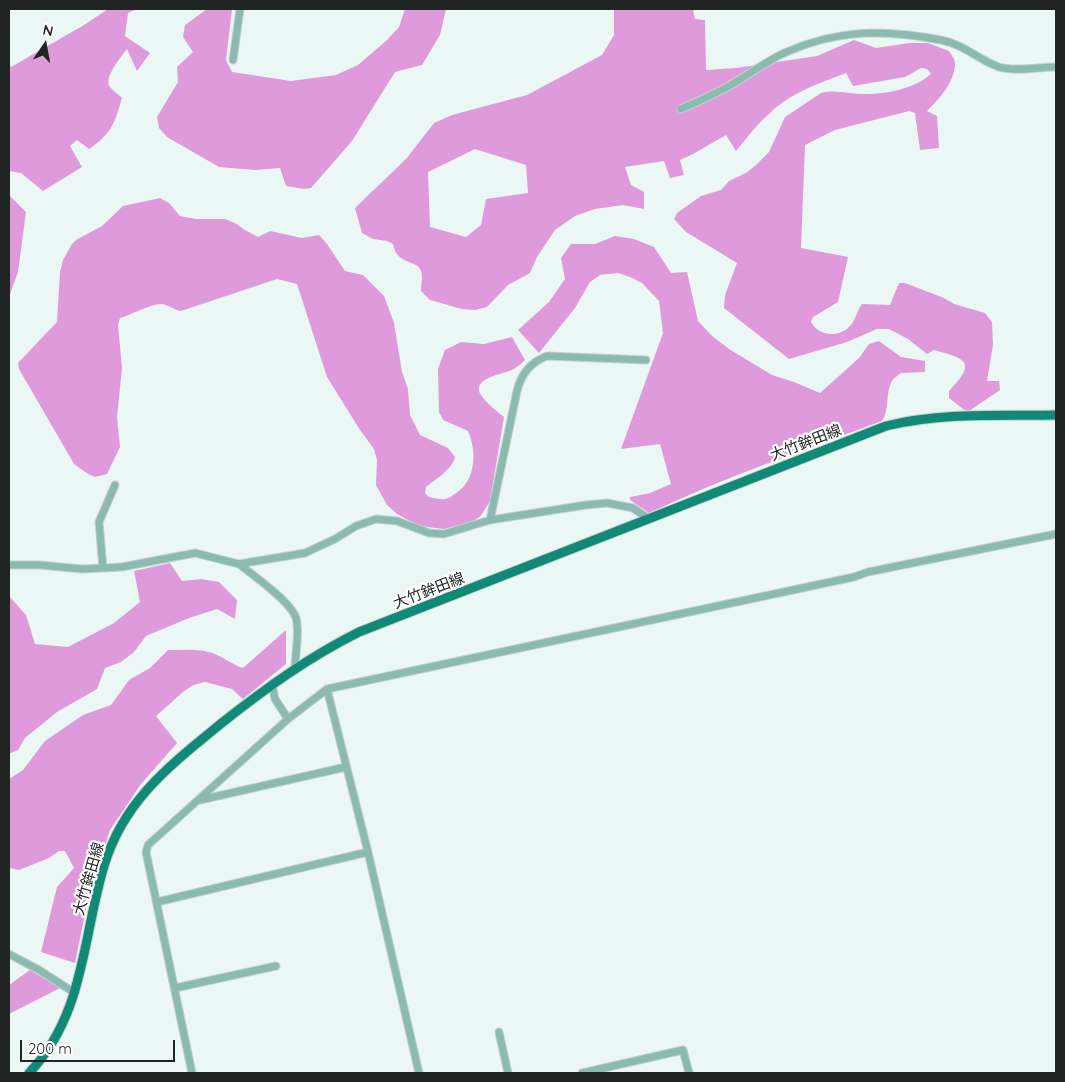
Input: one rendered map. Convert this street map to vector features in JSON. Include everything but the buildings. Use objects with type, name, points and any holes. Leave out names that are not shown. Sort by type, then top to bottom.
[{"type":"main road","name":"大竹鉾田線","points":[[29,1073],[58,1033],[75,993],[104,866],[118,831],[128,814],[150,784],[169,767],[272,684],[294,669],[359,632],[886,426],[918,419],[947,416],[1056,416]]},
{"type":"street","points":[[233,60],[240,9]]},
{"type":"street","points":[[680,109],[728,87],[782,54],[808,44],[865,32],[888,32],[947,41],[999,67],[1008,69],[1056,67]]},
{"type":"street","points":[[490,520],[517,390],[524,372],[541,358],[547,356],[646,360]]},
{"type":"street","points":[[103,568],[99,522],[115,485]]},
{"type":"street","points":[[9,565],[40,565],[82,570],[122,567],[195,553],[239,564],[305,553],[356,526],[376,519],[390,519],[422,531],[439,534],[455,532],[490,520],[586,504],[607,503],[633,508],[649,519]]},
{"type":"street","points":[[192,1073],[146,852],[148,845],[288,719],[327,689],[854,577],[868,572],[1056,534]]},
{"type":"street","points":[[239,564],[274,592],[295,616],[297,628],[294,669]]},
{"type":"street","points":[[845,574],[854,577]]},
{"type":"street","points":[[272,684],[275,699],[288,719]]},
{"type":"street","points":[[327,689],[368,852],[419,1073]]},
{"type":"street","points":[[200,800],[346,767]]},
{"type":"street","points":[[156,902],[368,852]]},
{"type":"street","points":[[9,954],[75,993]]},
{"type":"street","points":[[175,988],[276,966]]},
{"type":"street","points":[[499,1032],[508,1073]]},
{"type":"street","points":[[582,1073],[598,1071],[683,1050],[689,1073]]},
{"type":"shaded area","points":[[108,9],[136,9],[128,13],[125,36],[150,53],[137,71],[127,49],[111,73],[108,83],[122,98],[112,127],[103,138],[89,149],[77,140],[70,146],[82,167],[43,191],[21,173],[9,171],[9,63],[11,67]]},
{"type":"shaded area","points":[[207,9],[232,9],[226,60],[232,72],[291,81],[336,75],[358,65],[399,27],[405,9],[446,9],[440,35],[422,65],[395,72],[352,141],[311,188],[304,189],[286,186],[280,168],[255,170],[219,167],[167,137],[159,128],[157,117],[178,82],[177,67],[193,52],[183,37],[185,25]]},
{"type":"shaded area","points":[[614,9],[693,9],[695,19],[705,20],[706,70],[736,68],[817,56],[854,40],[876,48],[910,43],[928,43],[949,51],[955,62],[953,76],[950,83],[927,111],[937,116],[939,148],[920,150],[915,113],[909,111],[835,130],[805,145],[801,248],[848,257],[838,302],[813,317],[811,322],[819,331],[824,333],[836,334],[841,332],[851,325],[862,304],[890,305],[899,283],[905,283],[944,298],[954,304],[985,313],[992,322],[993,345],[987,381],[999,381],[1000,390],[969,411],[963,409],[949,398],[949,391],[963,374],[964,363],[954,356],[934,350],[927,354],[908,339],[889,329],[877,329],[847,342],[789,359],[724,308],[725,295],[737,263],[686,232],[674,219],[677,213],[701,196],[721,190],[729,181],[746,173],[756,165],[769,152],[785,117],[821,93],[832,91],[872,94],[899,90],[931,74],[927,69],[921,68],[905,77],[853,86],[846,73],[816,85],[796,94],[778,106],[761,122],[736,151],[726,135],[680,160],[684,175],[670,178],[664,161],[625,167],[631,185],[644,192],[644,209],[623,205],[595,209],[575,216],[555,230],[537,257],[530,273],[508,285],[487,307],[475,310],[462,309],[430,300],[421,291],[422,275],[419,267],[398,256],[393,244],[373,239],[362,233],[355,208],[406,159],[434,123],[452,115],[527,95],[602,55],[614,35]],"holes":[[[475,149],[526,165],[528,193],[486,199],[481,225],[466,237],[430,227],[428,172]]]},
{"type":"shaded area","points":[[9,195],[26,212],[18,272],[9,297]]},
{"type":"shaded area","points":[[160,198],[169,203],[180,216],[196,219],[225,219],[258,237],[270,231],[302,238],[319,235],[345,271],[363,275],[384,296],[394,323],[402,372],[408,389],[410,415],[420,435],[448,448],[455,457],[451,466],[426,487],[425,493],[429,497],[446,499],[463,488],[468,481],[473,465],[473,447],[468,431],[443,420],[439,412],[438,369],[445,350],[461,342],[484,344],[512,337],[525,360],[513,369],[483,381],[479,390],[486,401],[504,417],[490,501],[480,517],[469,523],[444,529],[419,526],[397,514],[387,505],[376,485],[377,460],[374,449],[327,377],[297,284],[277,279],[181,311],[158,304],[120,318],[118,325],[122,368],[117,417],[120,447],[107,474],[95,477],[74,464],[19,369],[18,363],[57,322],[60,272],[63,260],[72,244],[102,226],[123,206]]},
{"type":"shaded area","points":[[615,236],[634,239],[654,247],[671,273],[687,272],[698,321],[711,335],[729,349],[772,375],[820,393],[859,358],[869,344],[879,341],[901,357],[925,361],[925,372],[901,373],[893,380],[882,421],[794,453],[649,513],[630,500],[630,497],[650,493],[671,484],[660,444],[621,449],[663,333],[659,301],[642,283],[630,277],[618,273],[600,275],[590,282],[575,308],[539,353],[518,330],[549,302],[565,279],[561,258],[571,244],[595,244]]},
{"type":"shaded area","points":[[170,563],[182,581],[201,579],[219,582],[237,600],[235,619],[217,609],[189,618],[146,636],[134,652],[121,662],[105,668],[97,689],[57,712],[25,738],[18,750],[9,754],[9,596],[26,615],[35,644],[68,647],[114,623],[140,602],[134,571]]},
{"type":"shaded area","points":[[286,630],[286,664],[243,699],[232,689],[205,682],[193,685],[156,716],[177,743],[141,784],[110,830],[88,899],[75,963],[41,952],[57,887],[74,868],[65,851],[59,851],[49,858],[19,870],[9,868],[9,779],[23,770],[45,741],[83,715],[111,705],[129,680],[150,668],[168,650],[209,652],[243,668]]},
{"type":"shaded area","points":[[30,970],[60,988],[9,1014],[9,985]]}]
